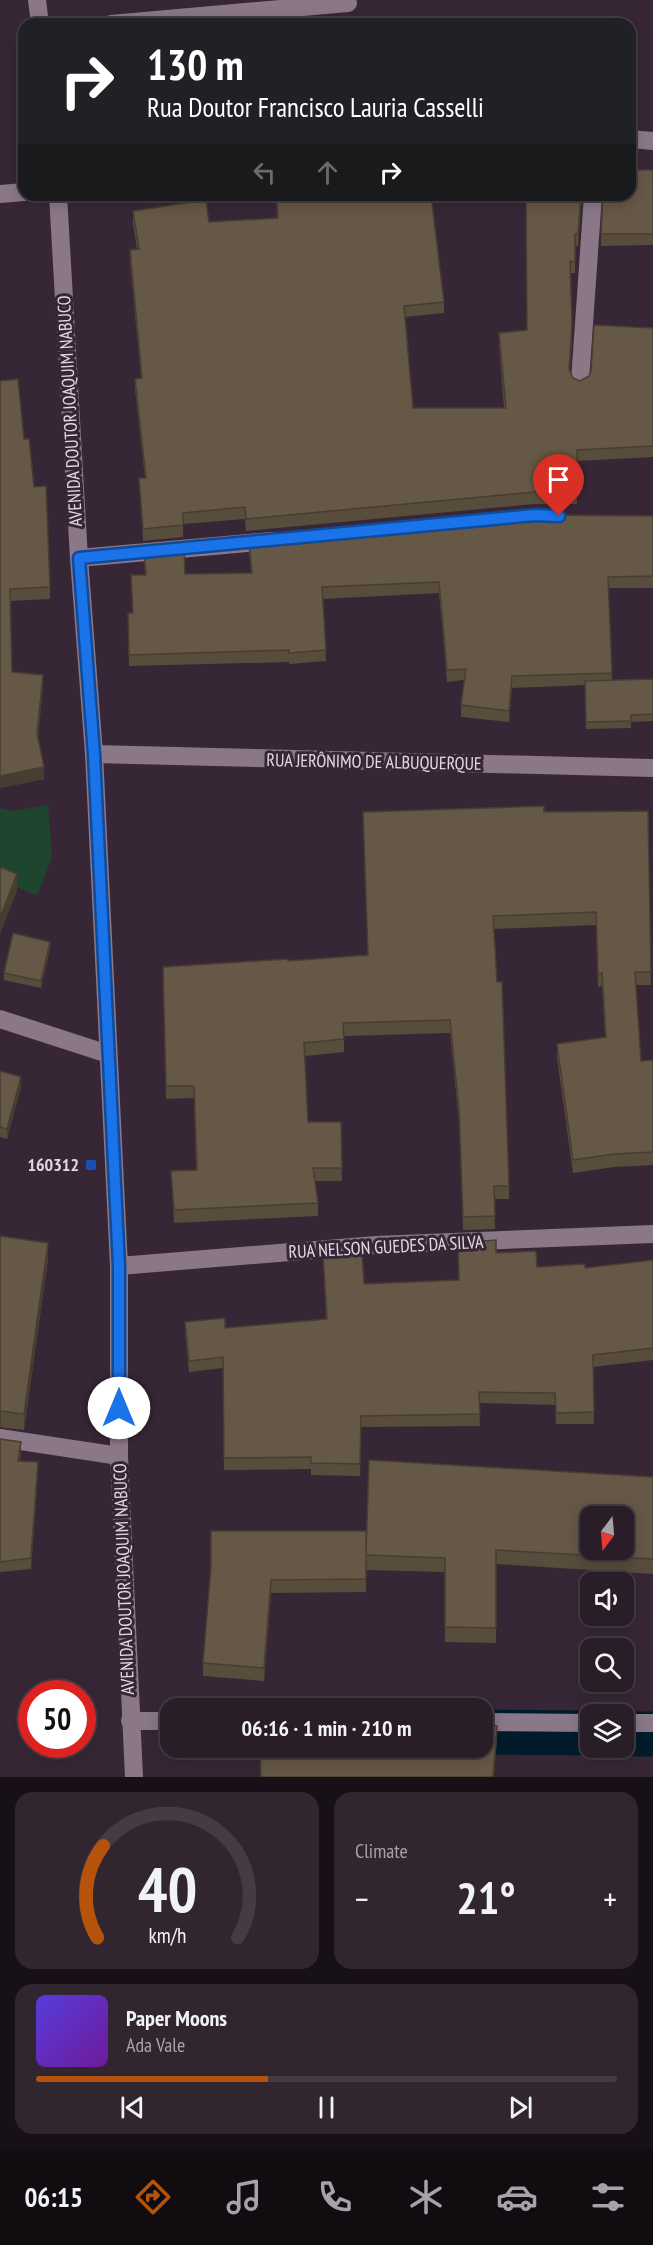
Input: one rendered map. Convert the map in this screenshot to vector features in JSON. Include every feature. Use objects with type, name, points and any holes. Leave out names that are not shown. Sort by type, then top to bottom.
[{"type":"street","points":[[38,0],[40,18]]},
{"type":"street","points":[[179,18],[348,3]]},
{"type":"street","points":[[636,140],[653,141]]},
{"type":"street","points":[[0,194],[18,192]]},
{"type":"street","name":"AVENIDA DOUTOR JOAQUIM NABUCO","points":[[58,201],[79,558],[94,754],[119,1266],[119,1456],[134,1777]]},
{"type":"street","points":[[580,381],[593,201]]},
{"type":"street","points":[[79,558],[285,540]]},
{"type":"street","name":"RUA JERÔNIMO DE ALBUQUERQUE","points":[[94,754],[653,768]]},
{"type":"street","points":[[0,1018],[108,1054]]},
{"type":"street","name":"RUA NELSON GUEDES DA SILVA","points":[[119,1266],[376,1245],[653,1234]]},
{"type":"street","points":[[0,1438],[119,1456]]},
{"type":"street","points":[[130,1721],[160,1721]]},
{"type":"street","points":[[493,1722],[580,1723]]},
{"type":"street","points":[[634,1723],[653,1723]]},
{"type":"green space","points":[[48,805],[52,858],[37,895],[0,881],[0,808],[12,811]]},
{"type":"building","points":[[636,170],[653,170],[653,234],[601,234],[603,201],[636,201]]},
{"type":"building","points":[[206,201],[209,222],[278,218],[277,201],[432,201],[444,302],[404,306],[413,408],[506,408],[499,333],[527,330],[526,201],[581,201],[578,234],[575,234],[575,262],[570,261],[572,324],[569,369],[573,378],[580,381],[589,376],[594,325],[653,328],[653,446],[577,450],[577,493],[534,492],[246,519],[245,507],[183,513],[183,525],[143,529],[139,478],[146,478],[135,379],[142,378],[130,250],[139,249],[133,211]]},
{"type":"building","points":[[18,379],[24,439],[29,439],[34,487],[46,486],[50,587],[10,589],[12,672],[43,675],[37,733],[44,767],[0,776],[0,381]]},
{"type":"building","points":[[535,515],[653,516],[653,576],[608,577],[612,673],[512,676],[509,711],[461,705],[466,669],[447,670],[439,582],[322,587],[326,650],[289,653],[289,650],[129,655],[128,613],[133,613],[131,575],[146,575],[144,552],[184,548],[185,574],[252,573],[249,542]]},
{"type":"building","points":[[653,679],[653,714],[631,715],[631,721],[586,722],[585,681]]},
{"type":"building","points":[[544,806],[544,812],[648,811],[651,972],[635,972],[641,1061],[653,1060],[653,1152],[614,1154],[573,1160],[557,1044],[606,1037],[602,973],[598,974],[596,912],[493,916],[497,982],[502,982],[509,1186],[494,1186],[495,1216],[463,1217],[459,1109],[450,1020],[343,1023],[344,1039],[304,1043],[308,1122],[341,1122],[342,1168],[313,1168],[318,1203],[174,1210],[171,1171],[197,1170],[194,1086],[166,1086],[163,967],[368,955],[363,812]]},
{"type":"building","points":[[0,867],[17,874],[0,918]]},
{"type":"building","points":[[13,933],[50,942],[41,981],[4,973]]},
{"type":"building","points":[[0,1071],[21,1077],[7,1129],[0,1127]]},
{"type":"building","points":[[0,1236],[48,1243],[24,1414],[0,1411]]},
{"type":"building","points":[[496,1240],[496,1253],[536,1251],[537,1267],[585,1264],[585,1268],[653,1260],[653,1348],[593,1355],[594,1412],[556,1413],[555,1393],[479,1392],[480,1414],[361,1416],[360,1464],[311,1463],[311,1457],[224,1458],[223,1357],[189,1361],[185,1322],[225,1318],[225,1328],[327,1319],[323,1254],[362,1252],[364,1284],[459,1280],[458,1243]]},
{"type":"building","points":[[0,1439],[21,1442],[18,1461],[38,1462],[31,1558],[0,1562]]},
{"type":"building","points":[[369,1460],[653,1477],[653,1559],[634,1558],[634,1506],[580,1506],[580,1555],[496,1550],[496,1628],[445,1627],[445,1558],[366,1555]]},
{"type":"building","points":[[211,1531],[366,1531],[366,1579],[271,1580],[264,1668],[203,1663],[211,1567]]},
{"type":"building","points":[[493,1725],[497,1726],[493,1777],[261,1777],[260,1758],[493,1758]]},
{"type":"waterway","points":[[493,1732],[580,1733]]},
{"type":"waterway","points":[[634,1734],[653,1734]]},
{"type":"place","name":"160312","points":[[91,1165]]},
{"type":"route","points":[[119,1408],[119,1266],[94,754],[79,558],[535,515],[559,516]]}]
